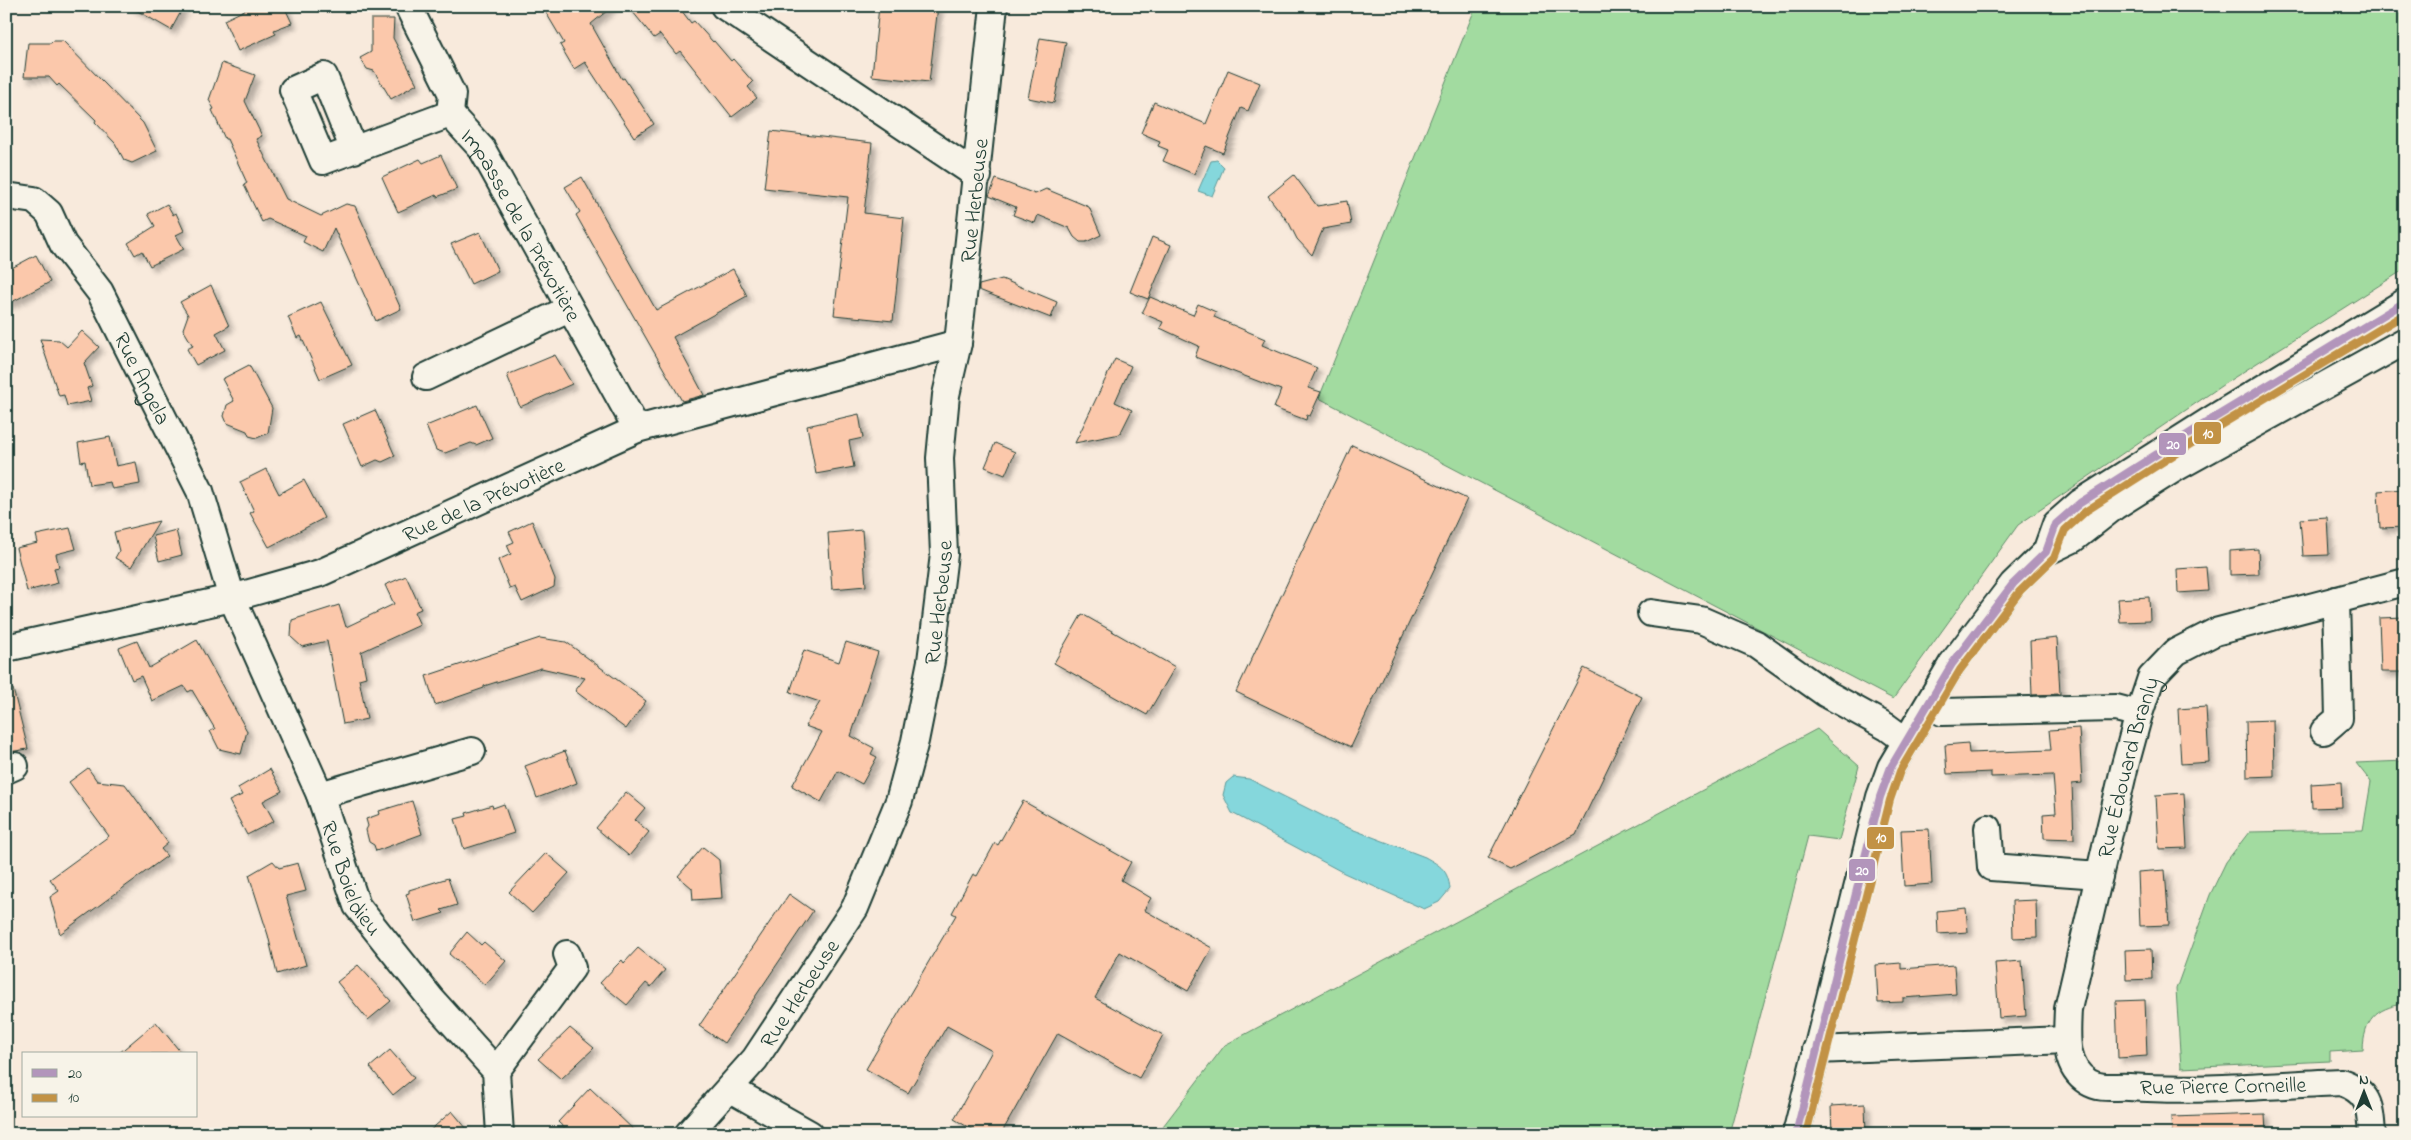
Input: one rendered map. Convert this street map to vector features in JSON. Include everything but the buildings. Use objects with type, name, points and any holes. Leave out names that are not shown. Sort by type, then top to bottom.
[{"type":"street","points":[[408,6],[452,94],[450,114]]},
{"type":"street","points":[[724,6],[978,176]]},
{"type":"street","name":"Rue Herbeuse","points":[[688,1134],[756,1059],[855,908],[899,801],[915,741],[931,661],[942,573],[944,554],[940,458],[946,395],[958,343],[978,176],[994,6]]},
{"type":"street","name":"Impasse de la Prévotière","points":[[354,150],[450,114],[482,149],[569,310],[637,429]]},
{"type":"street","name":"Rue Angela","points":[[6,196],[34,200],[49,214],[63,244],[100,292],[200,491],[232,598]]},
{"type":"street","points":[[2046,552],[2056,524],[2080,503],[2214,418],[2405,302]]},
{"type":"street","points":[[426,377],[569,310]]},
{"type":"street","points":[[1796,1134],[1880,797],[1891,767],[1906,741],[1952,664],[1981,623],[2013,584],[2046,552],[2073,539],[2115,506],[2177,467],[2405,341]]},
{"type":"street","name":"Rue de la Prévotière","points":[[6,648],[232,598],[320,573],[637,429],[958,343]]},
{"type":"street","name":"Rue Édouard Branly","points":[[2067,1040],[2068,1009],[2074,975],[2139,714],[2151,678],[2176,652],[2215,632],[2405,582]]},
{"type":"street","name":"Rue Boieldieu","points":[[232,598],[320,795],[357,906],[432,1000],[496,1071]]},
{"type":"street","points":[[2324,731],[2339,718],[2336,600]]},
{"type":"street","points":[[1651,614],[1701,620],[1756,644],[1825,693],[1887,727],[1906,741]]},
{"type":"street","points":[[1942,712],[2116,708],[2139,714]]},
{"type":"street","points":[[320,795],[472,751]]},
{"type":"street","points":[[1988,828],[1991,867],[2099,875]]},
{"type":"street","points":[[500,1134],[496,1071],[572,968],[567,954]]},
{"type":"street","points":[[1816,1050],[2067,1040]]},
{"type":"street","name":"Rue Pierre Corneille","points":[[2067,1040],[2070,1062],[2077,1073],[2087,1082],[2097,1086],[2147,1090],[2342,1082],[2354,1086],[2367,1100],[2372,1134]]},
{"type":"street","points":[[730,1089],[810,1134]]},
{"type":"green space","points":[[1476,6],[2405,6],[2405,269],[2224,384],[2018,525],[1893,699],[1319,398]]},
{"type":"green space","points":[[1817,729],[1859,766],[1839,840],[1808,836],[1729,1134],[1157,1134],[1225,1045]]},
{"type":"green space","points":[[2405,761],[2404,1004],[2386,1009],[2373,1018],[2366,1031],[2363,1050],[2330,1052],[2330,1061],[2181,1068],[2176,989],[2210,895],[2226,862],[2249,832],[2363,830],[2371,782],[2356,763]]},
{"type":"water","points":[[1217,160],[1224,167],[1212,196],[1198,191],[1211,161]]},
{"type":"water","points":[[1233,777],[1249,779],[1341,825],[1425,857],[1443,869],[1448,877],[1450,889],[1439,902],[1424,909],[1344,873],[1232,813],[1223,795],[1226,783]]},
{"type":"transit line","name":"20","points":[[1796,1134],[1880,797],[1891,767],[1952,664],[2013,584],[2046,552],[2056,524],[2080,503],[2214,418],[2405,302]]},
{"type":"transit line","name":"10","points":[[1806,1134],[1890,800],[1900,771],[1960,670],[2020,591],[2054,558],[2065,530],[2086,511],[2219,426],[2405,314]]}]
